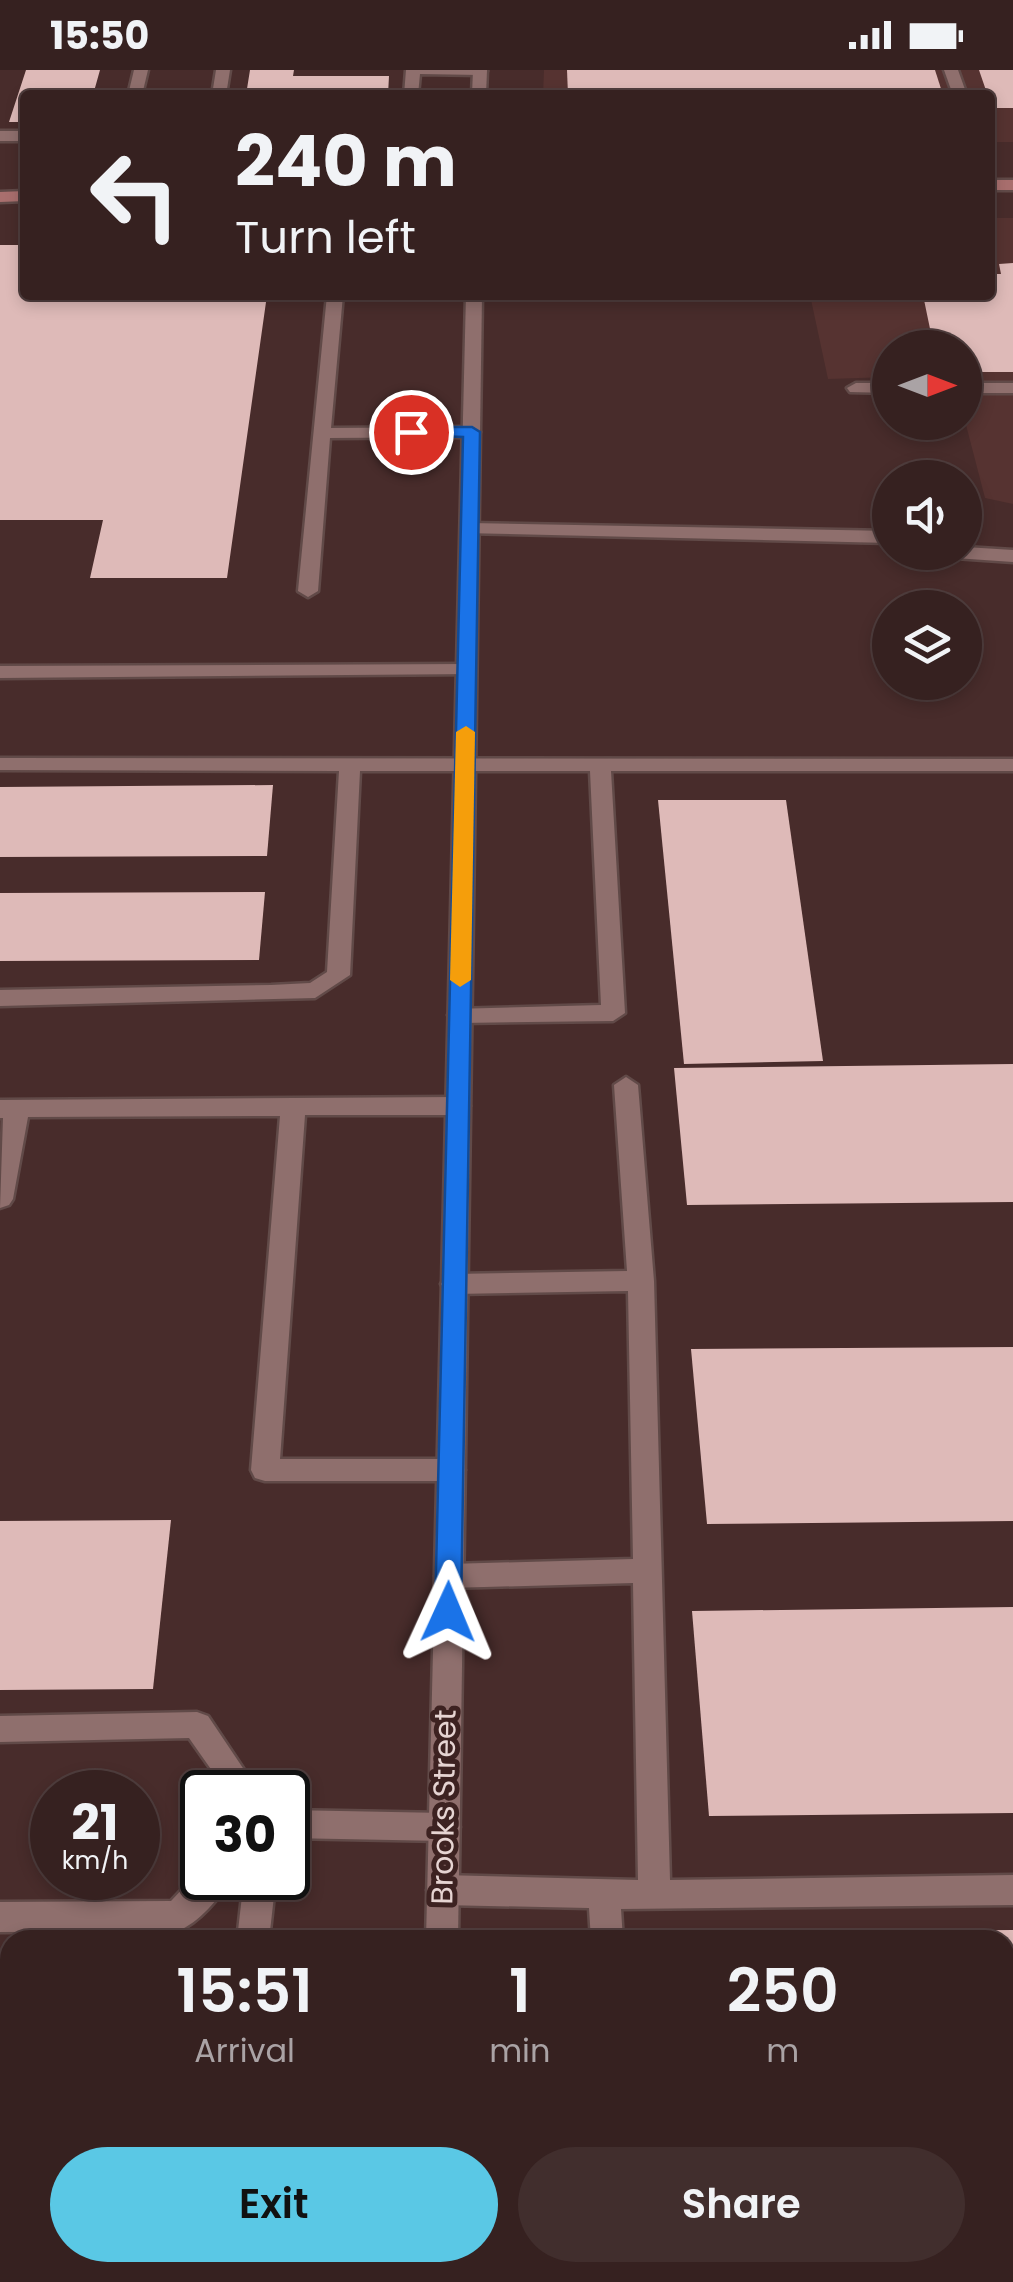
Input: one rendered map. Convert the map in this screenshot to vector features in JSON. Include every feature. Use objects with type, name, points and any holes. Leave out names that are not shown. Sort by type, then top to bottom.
[{"type":"street","points":[[411,90],[413,70],[480,71]]},
{"type":"street","points":[[308,591],[335,300]]},
{"type":"street","name":"Brooks Street","points":[[442,1930],[474,300]]},
{"type":"street","points":[[856,388],[872,388]]},
{"type":"street","points":[[982,388],[1013,388]]},
{"type":"street","points":[[322,433],[472,432]]},
{"type":"street","points":[[470,529],[872,537]]},
{"type":"street","points":[[982,554],[1013,556]]},
{"type":"street","points":[[0,672],[467,670]]},
{"type":"street","points":[[0,764],[1013,766]]},
{"type":"street","points":[[0,998],[286,992],[315,990],[338,975],[350,765]]},
{"type":"street","points":[[460,1015],[613,1013],[600,765]]},
{"type":"street","points":[[626,1085],[642,1281],[654,1895]]},
{"type":"street","points":[[0,1198],[9,1108],[458,1106]]},
{"type":"street","points":[[292,1108],[265,1470],[451,1470]]},
{"type":"street","points":[[454,1284],[642,1281]]},
{"type":"street","points":[[449,1576],[648,1571]]},
{"type":"street","points":[[0,1729],[198,1726],[229,1770]]},
{"type":"street","points":[[310,1825],[444,1828]]},
{"type":"street","points":[[443,1890],[654,1895],[1013,1890]]},
{"type":"street","points":[[604,1894],[606,1930]]},
{"type":"street","points":[[0,1917],[178,1916],[193,1900]]},
{"type":"street","points":[[254,1930],[258,1900]]},
{"type":"shaded area","points":[[544,70],[1013,70],[1013,142],[995,142],[995,90],[543,90]]},
{"type":"shaded area","points":[[995,218],[1013,218],[1013,504],[985,498],[982,460],[975,460],[970,440],[982,440],[982,330],[872,330],[872,378],[828,379],[811,300],[995,300]]},
{"type":"building","points":[[26,70],[100,70],[94,90],[20,90],[20,122],[9,122]]},
{"type":"building","points":[[250,70],[294,70],[293,76],[389,76],[388,90],[247,90]]},
{"type":"building","points":[[567,70],[935,70],[941,90],[568,90]]},
{"type":"building","points":[[979,70],[1013,70],[1013,108],[995,108],[995,90],[986,90]]},
{"type":"building","points":[[0,245],[20,245],[20,300],[266,300],[227,578],[90,578],[103,520],[0,520]]},
{"type":"building","points":[[1013,263],[1013,372],[982,372],[982,330],[930,330],[924,300],[995,300],[995,274],[1001,274],[999,264]]},
{"type":"building","points":[[273,785],[267,856],[0,857],[0,787]]},
{"type":"building","points":[[658,800],[786,800],[823,1061],[684,1064]]},
{"type":"building","points":[[265,892],[259,960],[0,961],[0,893]]},
{"type":"building","points":[[1013,1064],[1013,1202],[687,1205],[674,1068]]},
{"type":"building","points":[[1013,1347],[1013,1521],[707,1524],[691,1349]]},
{"type":"building","points":[[171,1520],[153,1689],[0,1690],[0,1521]]},
{"type":"building","points":[[1013,1607],[1013,1813],[709,1816],[692,1611]]},
{"type":"slow traffic","points":[[460,980],[466,732]]},
{"type":"route","points":[[411,432],[472,432],[448,1612]]}]
